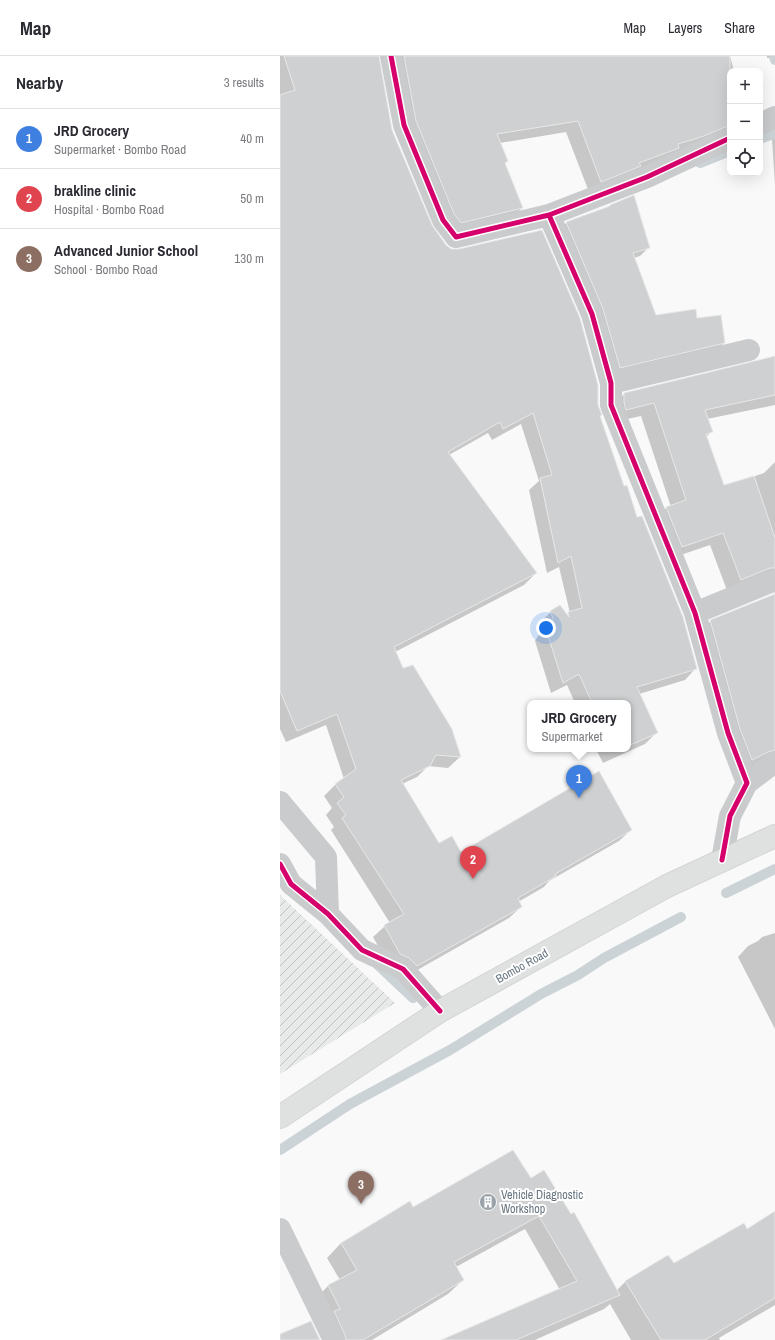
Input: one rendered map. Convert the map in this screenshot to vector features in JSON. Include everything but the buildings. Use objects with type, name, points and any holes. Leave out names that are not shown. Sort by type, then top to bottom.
[{"type":"main road","name":"Bombo Road","points":[[280,1117],[440,1011],[667,886],[775,836]]},
{"type":"street","points":[[391,56],[404,125],[443,220],[456,237],[548,215],[647,177],[727,139]]},
{"type":"street","points":[[763,123],[775,117]]},
{"type":"street","points":[[548,215],[592,314],[611,382],[611,405],[695,613],[728,733],[747,783]]},
{"type":"street","points":[[611,382],[749,350]]},
{"type":"street","points":[[695,613],[775,580]]},
{"type":"street","points":[[722,860],[730,816],[747,783],[775,762]]},
{"type":"street","points":[[280,802],[326,857],[328,914]]},
{"type":"street","points":[[280,864],[291,884],[328,914],[362,950],[403,969],[440,1011]]},
{"type":"street","points":[[280,1228],[334,1340]]},
{"type":"shaded area","points":[[280,895],[395,1003],[280,1074]]},
{"type":"waterway","points":[[774,56],[775,60]]},
{"type":"waterway","points":[[763,138],[773,134],[775,131]]},
{"type":"waterway","points":[[700,163],[727,152]]},
{"type":"waterway","points":[[726,893],[775,869]]},
{"type":"waterway","points":[[280,1150],[350,1104],[450,1050],[541,994],[578,975],[604,958],[681,917]]},
{"type":"waterway","points":[[378,965],[413,998]]},
{"type":"cycle path","points":[[391,56],[404,125],[443,220],[456,237],[549,215],[647,177],[727,139]]},
{"type":"cycle path","points":[[549,215],[592,314],[611,383],[611,405],[695,613],[728,733],[747,783],[730,816],[722,860]]},
{"type":"cycle path","points":[[280,864],[291,884],[328,914],[362,950],[403,969],[440,1011]]},
{"type":"place","name":"JRD Grocery","points":[[579,798]]},
{"type":"place","name":"brakline clinic","points":[[473,879]]},
{"type":"place","name":"Vehicle Diagnostic Workshop","points":[[488,1202]]},
{"type":"place","name":"Advanced Junior School","points":[[361,1204]]}]
